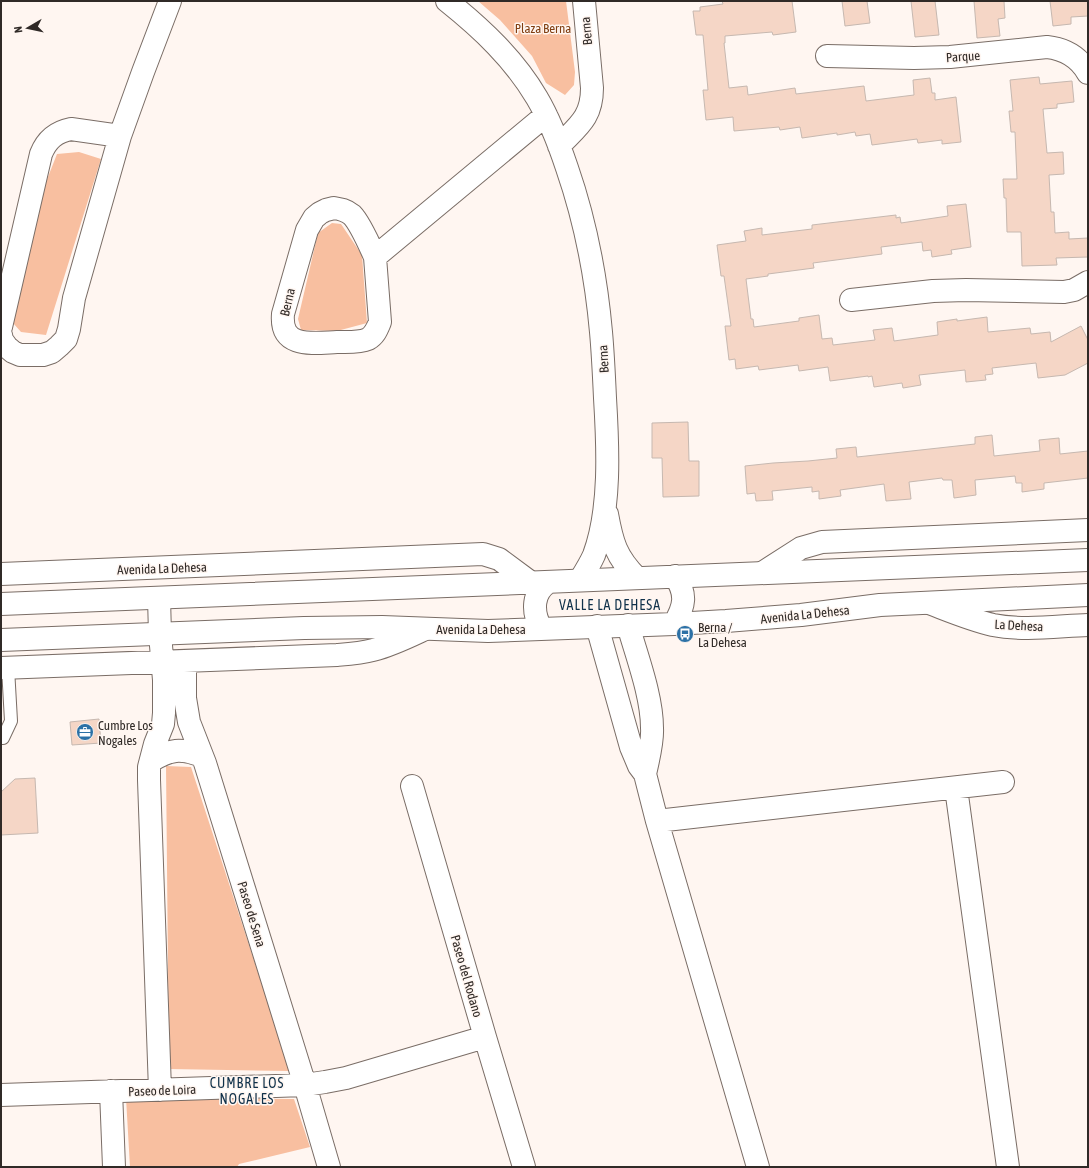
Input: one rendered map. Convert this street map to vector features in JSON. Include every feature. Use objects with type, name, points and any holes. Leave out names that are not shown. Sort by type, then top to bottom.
[{"type":"street","points":[[1,335],[6,347],[12,352],[20,355],[43,355],[52,352],[66,339],[69,330],[74,298],[120,136],[170,1]]},
{"type":"street","name":"Berna","points":[[447,1],[490,37],[507,55],[533,92],[546,115],[559,146],[572,184],[592,263],[598,302],[606,419],[606,505],[613,543],[616,551],[636,578]]},
{"type":"street","name":"Berna","points":[[559,146],[585,118],[592,100],[584,1]]},
{"type":"street","name":"Parque","points":[[827,56],[914,58],[950,57],[1047,47],[1065,51],[1073,56],[1080,62],[1088,73]]},
{"type":"street","points":[[375,257],[546,115]]},
{"type":"street","points":[[1,328],[44,146],[55,134],[71,129],[120,136]]},
{"type":"street","name":"Berna","points":[[334,208],[347,211],[356,221],[375,257],[380,322],[378,329],[373,335],[359,341],[312,343],[295,340],[288,335],[284,329],[282,321],[283,314],[307,230],[314,218],[320,213],[334,208]]},
{"type":"street","points":[[851,300],[933,291],[966,290],[1064,292],[1074,290],[1088,282]]},
{"type":"street","name":"Berna","points":[[580,580],[594,555],[606,505]]},
{"type":"street","points":[[762,573],[801,548],[822,542],[1088,530]]},
{"type":"street","name":"Avenida La Dehesa","points":[[1,574],[483,554],[499,559],[540,582]]},
{"type":"street","points":[[1,604],[1088,560]]},
{"type":"street","points":[[674,624],[680,615],[683,605],[681,585],[675,576]]},
{"type":"street","points":[[540,582],[544,585],[536,600],[536,616],[542,628]]},
{"type":"street","name":"Avenida La Dehesa","points":[[1,640],[304,628],[374,627],[488,631],[674,624],[801,615],[880,605],[1088,595]]},
{"type":"street","points":[[159,598],[164,680],[164,714],[149,767],[149,787],[160,1090]]},
{"type":"street","name":"La Dehesa","points":[[929,603],[980,622],[994,625],[1012,627],[1088,625]]},
{"type":"street","points":[[628,625],[652,713],[652,730],[645,774]]},
{"type":"street","points":[[597,626],[631,747],[645,774],[758,1167]]},
{"type":"street","name":"Avenida La Dehesa","points":[[5,677],[162,662],[355,654],[394,643],[425,629]]},
{"type":"street","name":"Paseo de Sena","points":[[185,661],[185,698],[189,722],[205,763],[329,1167]]},
{"type":"street","points":[[151,761],[160,755],[177,750],[202,756]]},
{"type":"street","points":[[658,821],[1003,782]]},
{"type":"street","name":"Paseo del Rodano","points":[[412,786],[524,1167]]},
{"type":"street","points":[[956,788],[1008,1167]]},
{"type":"street","name":"Paseo de Loira","points":[[1,1095],[305,1085],[346,1078],[485,1037]]},
{"type":"street","points":[[111,1091],[114,1167]]},
{"type":"lane","points":[[1,738],[3,738],[11,721],[5,677]]},
{"type":"green space","name":"Plaza Berna","points":[[478,1],[566,1],[575,72],[574,85],[565,95],[546,83],[532,56],[500,20]]},
{"type":"green space","points":[[79,152],[101,159],[46,335],[21,332],[13,323],[46,182],[57,154]]},
{"type":"green space","points":[[332,223],[341,224],[362,255],[367,323],[337,331],[301,330],[298,319],[318,233]]},
{"type":"green space","points":[[166,766],[191,767],[290,1071],[169,1069]]},
{"type":"green space","points":[[126,1098],[294,1099],[310,1147],[239,1164],[237,1167],[130,1167]]},
{"type":"building","points":[[722,1],[792,1],[796,32],[773,35],[772,32],[725,36],[724,43],[729,88],[747,86],[748,95],[795,88],[796,94],[864,86],[866,101],[914,95],[913,80],[930,78],[932,93],[935,93],[935,100],[956,97],[961,142],[942,144],[942,140],[918,143],[917,139],[872,145],[870,134],[856,136],[855,132],[837,135],[837,133],[802,138],[800,127],[780,130],[779,127],[734,131],[733,117],[706,120],[703,90],[708,90],[703,35],[696,35],[693,11],[700,11],[700,7],[723,4]]},
{"type":"building","points":[[842,1],[867,1],[870,23],[845,26]]},
{"type":"building","points":[[911,1],[935,1],[939,35],[915,37]]},
{"type":"building","points":[[974,1],[1004,1],[1005,18],[998,19],[1000,36],[977,38]]},
{"type":"building","points":[[1050,1],[1088,1],[1088,16],[1071,17],[1071,24],[1053,26]]},
{"type":"building","points":[[1039,77],[1040,84],[1072,81],[1074,102],[1057,104],[1057,108],[1043,109],[1047,153],[1063,152],[1064,174],[1049,175],[1051,212],[1054,212],[1055,233],[1069,232],[1069,239],[1088,238],[1088,257],[1056,258],[1057,265],[1022,266],[1021,232],[1007,232],[1006,198],[1004,198],[1003,179],[1017,179],[1015,132],[1011,132],[1009,111],[1013,111],[1010,80]]},
{"type":"building","points":[[966,204],[971,247],[951,250],[952,254],[932,257],[931,250],[923,251],[922,242],[881,247],[882,254],[813,263],[814,268],[768,274],[768,276],[746,279],[751,319],[753,319],[754,327],[799,321],[799,318],[819,315],[822,339],[832,338],[833,345],[875,340],[873,330],[892,328],[894,341],[938,335],[937,322],[957,319],[957,321],[987,317],[988,332],[1030,328],[1031,334],[1050,332],[1051,342],[1081,326],[1088,340],[1088,363],[1065,375],[1038,378],[1036,363],[992,368],[993,374],[985,375],[986,380],[966,382],[965,370],[919,375],[921,385],[903,388],[902,383],[874,387],[872,376],[830,381],[828,367],[799,371],[798,365],[759,370],[758,366],[736,369],[735,359],[729,360],[725,326],[731,326],[724,276],[721,276],[717,245],[746,241],[744,231],[762,228],[762,235],[812,229],[812,225],[896,215],[896,218],[900,217],[901,223],[948,216],[947,206]]},
{"type":"building","points":[[688,422],[689,461],[699,461],[699,496],[663,497],[662,458],[652,458],[652,423]]},
{"type":"building","points":[[992,435],[994,456],[1040,451],[1039,440],[1059,438],[1060,454],[1088,451],[1088,478],[1044,483],[1044,489],[1022,492],[1022,483],[1016,483],[1015,476],[975,480],[976,495],[954,498],[952,480],[943,480],[942,478],[909,482],[911,499],[886,501],[884,484],[840,490],[841,496],[819,499],[819,491],[812,492],[812,487],[772,491],[773,500],[756,501],[755,493],[747,494],[745,466],[837,458],[836,449],[856,447],[857,457],[975,444],[975,437]]},
{"type":"building","name":"Cumbre Los Nogales","points":[[99,719],[101,743],[72,745],[70,722]]},
{"type":"building","points":[[35,778],[38,833],[1,835],[1,792],[15,779]]},
{"type":"place","name":"Berna / La Dehesa","points":[[685,634]]},
{"type":"place","name":"Cumbre Los Nogales","points":[[85,732]]},
{"type":"district","name":"VALLE LA DEHESA","points":[[610,605]]},
{"type":"district","name":"CUMBRE LOS NOGALES","points":[[247,1092]]}]
